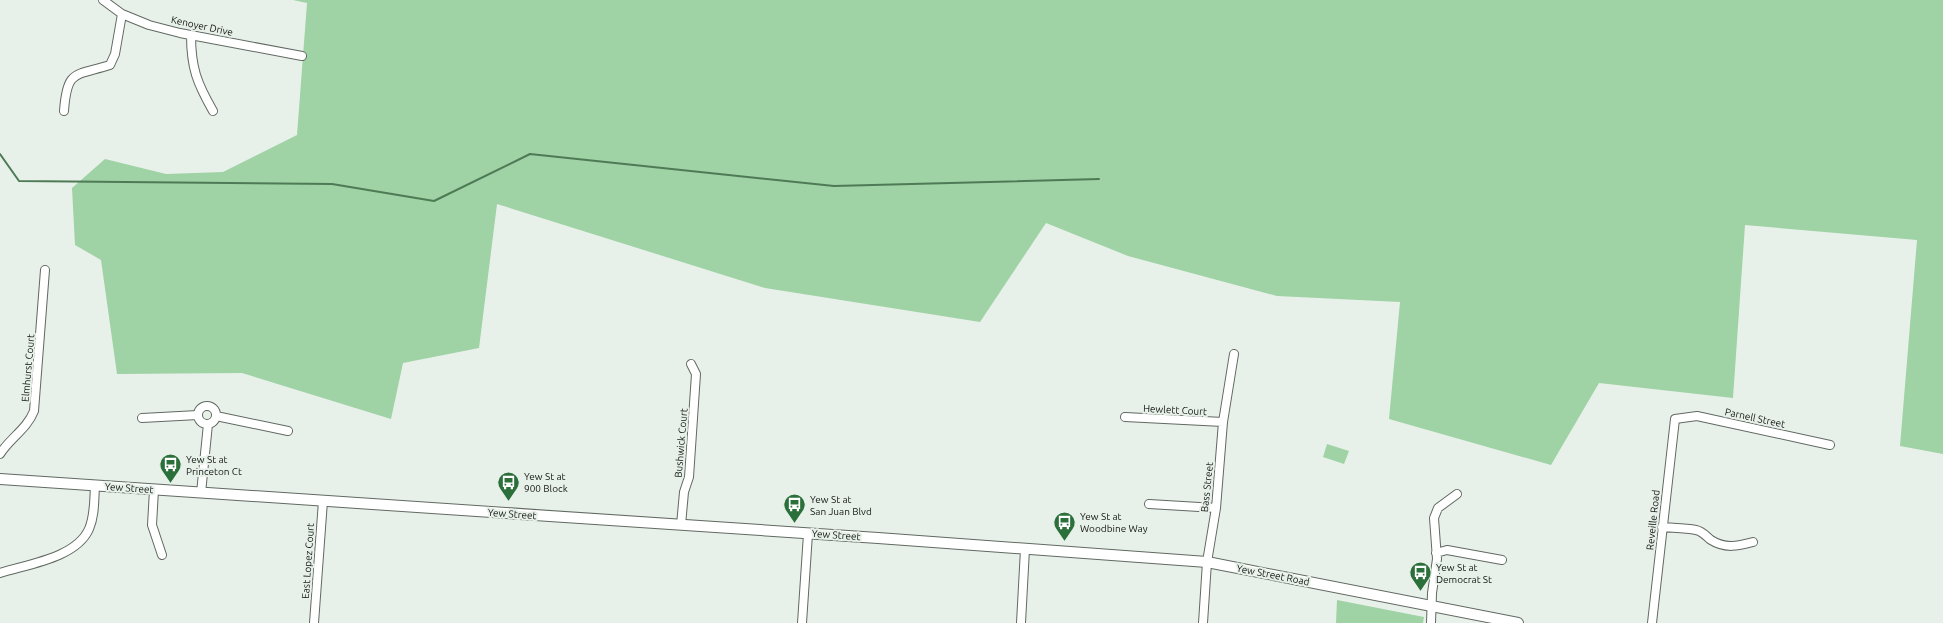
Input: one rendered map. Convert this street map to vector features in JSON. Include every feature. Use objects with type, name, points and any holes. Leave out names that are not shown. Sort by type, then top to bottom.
[{"type":"street","name":"Kenoyer Drive","points":[[103,0],[122,14],[149,25],[191,35],[302,56]]},
{"type":"street","points":[[64,111],[65,91],[70,80],[82,72],[110,65],[115,54],[122,14]]},
{"type":"street","points":[[191,35],[192,62],[198,83],[213,111]]},
{"type":"street","name":"Elmhurst Court","points":[[0,454],[30,422],[34,411],[45,270]]},
{"type":"street","name":"Bass Street","points":[[1203,623],[1207,562],[1216,508],[1223,422],[1234,354]]},
{"type":"street","name":"Bushwick Court","points":[[681,525],[684,492],[689,477],[696,374],[691,364]]},
{"type":"street","points":[[198,415],[202,408],[210,407],[213,409],[216,416]]},
{"type":"street","points":[[142,418],[198,415]]},
{"type":"street","points":[[198,415],[201,421],[208,424]]},
{"type":"street","points":[[208,424],[214,420],[216,416]]},
{"type":"street","points":[[216,416],[288,431]]},
{"type":"street","name":"Parnell Street","points":[[1675,419],[1697,416],[1830,445]]},
{"type":"street","name":"Hewlett Court","points":[[1125,417],[1223,422]]},
{"type":"street","name":"Reveille Road","points":[[1652,623],[1675,419]]},
{"type":"street","points":[[201,493],[208,424]]},
{"type":"street","name":"Yew Street","points":[[0,479],[1025,549]]},
{"type":"street","points":[[0,573],[66,553],[79,544],[89,529],[93,512],[95,486]]},
{"type":"street","points":[[154,490],[152,525],[162,555]]},
{"type":"street","points":[[1431,623],[1436,553],[1434,518],[1438,508],[1456,494]]},
{"type":"street","name":"East Lopez Court","points":[[314,623],[323,501]]},
{"type":"street","points":[[1149,504],[1216,508]]},
{"type":"street","points":[[1662,527],[1696,530],[1703,533],[1712,541],[1728,546],[1737,546],[1753,542]]},
{"type":"street","points":[[802,623],[808,534]]},
{"type":"street","points":[[1021,623],[1025,549]]},
{"type":"street","name":"Yew Street Road","points":[[1025,549],[1207,562],[1518,623]]},
{"type":"street","points":[[1436,553],[1447,550],[1502,560]]},
{"type":"green space","points":[[293,0],[1943,0],[1943,454],[1900,446],[1917,240],[1745,225],[1733,398],[1599,383],[1551,465],[1389,419],[1400,302],[1277,296],[1128,256],[1046,223],[980,322],[765,288],[497,204],[479,348],[403,363],[391,419],[242,373],[117,374],[101,260],[75,245],[72,188],[105,159],[166,174],[223,172],[297,135],[307,3]]},
{"type":"green space","points":[[1327,444],[1349,451],[1344,464],[1323,457]]},
{"type":"green space","points":[[1337,600],[1424,617],[1423,623],[1336,623]]},
{"type":"waterway","points":[[0,154],[19,181],[332,184],[434,201],[530,154],[834,186],[1099,179]]},
{"type":"place","name":"Yew St at Princeton Ct","points":[[171,484]]},
{"type":"place","name":"Yew St at 900 Block","points":[[509,502]]},
{"type":"place","name":"Yew St at San Juan Blvd","points":[[794,524]]},
{"type":"place","name":"Yew St at Woodbine Way","points":[[1064,542]]},
{"type":"place","name":"Yew St at Democrat St","points":[[1420,592]]}]
